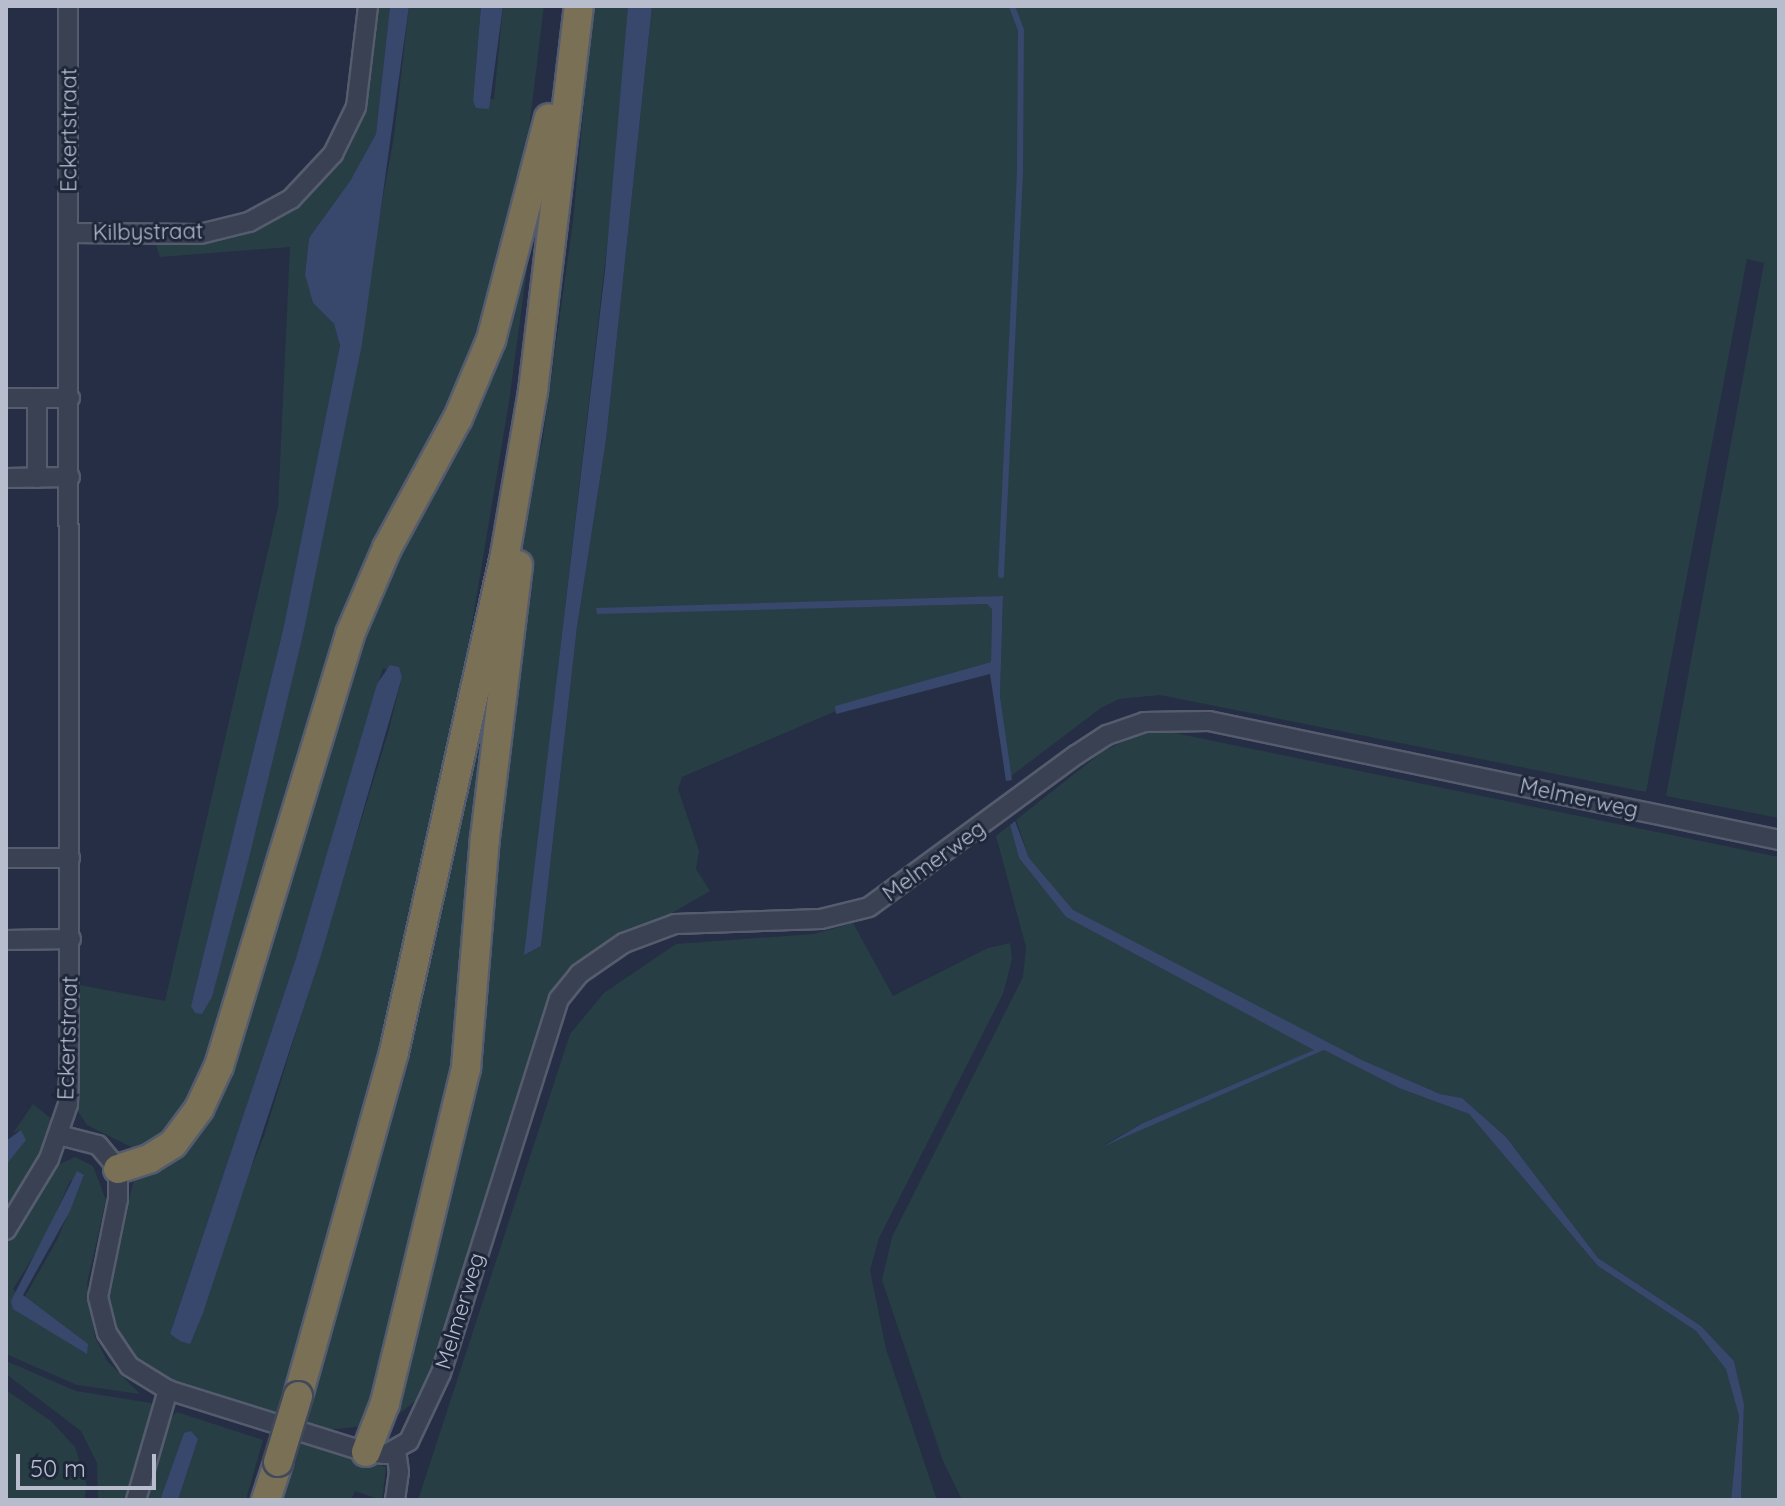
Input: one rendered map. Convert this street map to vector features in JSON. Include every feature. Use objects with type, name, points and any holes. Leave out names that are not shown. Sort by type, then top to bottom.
[{"type":"highway","points":[[481,649],[549,118],[560,6]]},
{"type":"highway","points":[[266,1500],[394,1052],[529,422],[579,6]]},
{"type":"highway","points":[[118,1169],[173,1144],[211,1087],[364,594],[458,418],[491,340],[549,118]]},
{"type":"highway","points":[[366,1452],[385,1403],[466,1068],[490,795],[534,449],[529,422]]},
{"type":"street","name":"Eckertstraat","points":[[59,1135],[69,1092],[71,939],[68,6]]},
{"type":"street","name":"Kilbystraat","points":[[70,233],[200,234],[249,222],[291,199],[333,154],[356,107],[368,6]]},
{"type":"street","points":[[6,398],[70,398]]},
{"type":"street","points":[[37,398],[37,478]]},
{"type":"street","points":[[6,478],[70,477]]},
{"type":"street","name":"Melmerweg","points":[[396,1451],[409,1441],[441,1373],[559,999],[579,974],[624,943],[675,924],[821,919],[869,907],[1076,755],[1107,735],[1144,722],[1209,721],[1779,840]]},
{"type":"street","points":[[6,858],[70,858]]},
{"type":"street","points":[[6,940],[71,939]]},
{"type":"street","points":[[6,1230],[39,1183],[59,1135],[98,1145],[118,1169],[118,1199],[99,1286],[102,1320],[129,1366],[168,1390],[366,1452],[396,1451],[395,1500]]},
{"type":"street","points":[[136,1500],[168,1390]]},
{"type":"shaded area","points":[[375,6],[390,6],[376,134],[350,181],[309,238],[305,275],[313,303],[334,324],[340,344],[283,630],[191,1006],[212,997],[303,635],[394,136],[409,6],[481,6],[473,101],[494,99],[503,6],[544,6],[522,186],[464,389],[380,540],[228,1020],[182,1126],[137,1150],[87,1125],[77,1110],[79,985],[165,1001],[278,507],[290,247],[160,257],[156,245],[228,239],[295,207],[346,155],[363,118]]},
{"type":"shaded area","points":[[593,6],[628,6],[618,151],[525,954],[541,946],[577,627],[606,440],[652,6],[1779,6],[1779,818],[1666,796],[1764,263],[1747,259],[1646,792],[1160,695],[1119,699],[1101,708],[1011,776],[1000,696],[1003,596],[597,613],[987,604],[992,608],[991,662],[836,706],[836,711],[682,777],[678,789],[699,851],[696,869],[710,891],[570,972],[540,1022],[426,1392],[387,1424],[326,1430],[303,1423],[514,539],[542,444],[573,221]]},
{"type":"shaded area","points":[[537,194],[509,402],[456,720],[385,1039],[276,1415],[165,1380],[137,1363],[118,1340],[108,1288],[135,1175],[182,1147],[384,562]],"holes":[[[383,668],[402,677],[388,733],[264,1136],[180,1341],[170,1334],[296,958]]]},
{"type":"shaded area","points":[[1165,731],[1779,857],[1779,1500],[1741,1500],[1744,1404],[1734,1361],[1701,1326],[1598,1258],[1506,1137],[1462,1098],[1440,1094],[1362,1060],[1152,955],[1072,910],[1029,858],[1016,820],[1102,752],[1138,734]]},
{"type":"shaded area","points":[[1010,825],[1019,858],[1066,917],[1315,1050],[1143,1123],[1102,1146],[1324,1050],[1399,1088],[1469,1114],[1598,1266],[1696,1331],[1727,1369],[1739,1416],[1731,1500],[962,1500],[943,1461],[882,1280],[892,1237],[1023,977],[1026,947],[996,836]]},
{"type":"shaded area","points":[[853,923],[893,996],[988,948],[1010,943],[1012,959],[1003,994],[879,1238],[870,1270],[886,1349],[937,1500],[418,1500],[570,1034],[604,993],[676,944],[814,934]]},
{"type":"shaded area","points":[[33,1104],[54,1121],[37,1168],[6,1216],[6,1165],[21,1130],[13,1133]]},
{"type":"shaded area","points":[[75,1157],[93,1166],[106,1200],[87,1283],[95,1337],[107,1361],[140,1394],[77,1385],[6,1354],[6,1245],[60,1164]],"holes":[[[84,1176],[57,1240],[23,1300],[13,1289],[45,1238],[70,1181]]]},
{"type":"shaded area","points":[[6,1361],[76,1391],[151,1403],[154,1409],[129,1500],[98,1500],[97,1463],[81,1431],[6,1374]]},
{"type":"shaded area","points":[[6,1390],[51,1421],[75,1447],[87,1485],[84,1500],[6,1500]]},
{"type":"shaded area","points":[[177,1412],[263,1440],[246,1500],[178,1500],[198,1439],[184,1434],[160,1500],[140,1500],[168,1420]]},
{"type":"shaded area","points":[[298,1442],[386,1467],[382,1500],[355,1491],[351,1500],[279,1500]]},
{"type":"water","points":[[390,6],[409,6],[362,344],[303,635],[249,858],[212,997],[202,1014],[195,1013],[191,1006],[283,630],[340,345],[334,324],[313,303],[305,275],[309,238],[350,181],[376,134]]},
{"type":"water","points":[[481,6],[503,6],[489,109],[476,108],[473,101]]},
{"type":"water","points":[[628,6],[652,6],[606,440],[577,627],[541,946],[524,955],[605,271]]},
{"type":"water","points":[[1003,596],[1000,696],[1012,780],[1006,781],[990,674],[836,714],[835,706],[991,662],[992,609],[987,604],[597,614],[596,608]]},
{"type":"water","points":[[390,665],[399,667],[402,677],[322,952],[203,1313],[190,1344],[180,1341],[170,1334],[296,958],[377,684]]},
{"type":"water","points":[[1015,821],[1029,858],[1073,910],[1362,1060],[1440,1094],[1462,1098],[1506,1137],[1598,1258],[1701,1326],[1734,1361],[1744,1404],[1741,1500],[1731,1500],[1739,1416],[1726,1369],[1696,1331],[1598,1266],[1469,1114],[1399,1088],[1324,1050],[1102,1147],[1143,1123],[1314,1050],[1066,917],[1019,858],[1010,825]]},
{"type":"water","points":[[21,1130],[26,1140],[6,1165],[6,1141]]},
{"type":"water","points":[[77,1171],[84,1175],[70,1211],[23,1295],[88,1344],[87,1354],[13,1309],[11,1301]]},
{"type":"water","points":[[191,1431],[198,1439],[178,1500],[160,1500],[184,1433]]},
{"type":"waterway","points":[[1001,575],[1020,169],[1021,30],[1012,6]]}]
